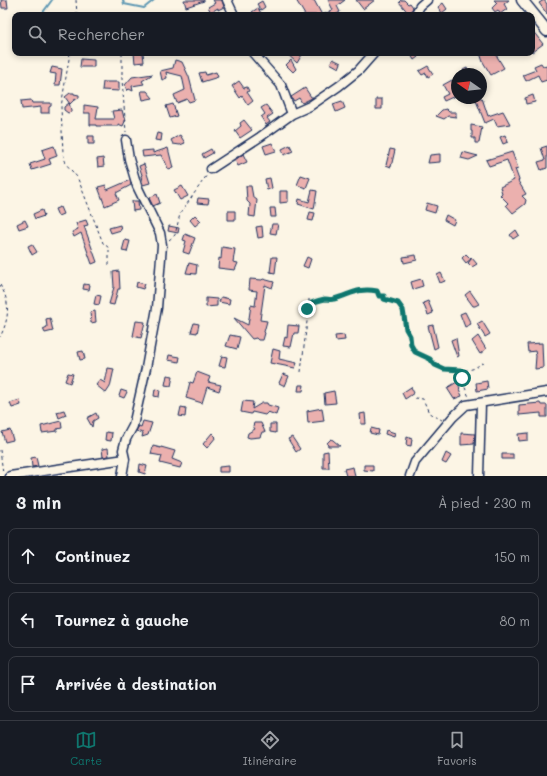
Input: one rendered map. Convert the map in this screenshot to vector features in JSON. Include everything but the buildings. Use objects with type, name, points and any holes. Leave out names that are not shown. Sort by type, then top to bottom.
[{"type":"main road","points":[[522,0],[531,12]]},
{"type":"main road","points":[[535,17],[547,32]]},
{"type":"street","points":[[227,0],[233,12]]},
{"type":"street","points":[[417,12],[420,6],[427,0]]},
{"type":"street","points":[[256,56],[280,85],[292,114]]},
{"type":"street","points":[[211,169],[292,114],[310,106],[340,86],[359,70],[370,56]]},
{"type":"street","points":[[122,476],[124,459],[122,450],[133,426],[157,308],[162,245],[160,233],[137,186],[129,159],[126,140]]},
{"type":"street","points":[[410,476],[415,462],[447,424],[466,405],[547,392]]},
{"type":"street","points":[[479,476],[481,403]]},
{"type":"street","points":[[10,476],[124,459]]},
{"type":"path","points":[[76,0],[77,12]]},
{"type":"path","points":[[70,56],[61,107],[63,153],[66,164],[80,184],[103,244],[109,248],[109,268]]},
{"type":"path","points":[[122,56],[126,140]]},
{"type":"path","points":[[162,245],[174,235],[180,214],[211,169]]},
{"type":"path","points":[[0,285],[5,298],[7,314],[6,324],[0,337]]},
{"type":"path","points":[[309,304],[326,299],[332,300],[357,291],[377,291],[379,296],[384,296],[384,299],[398,303],[403,310],[406,329],[415,352],[430,359],[435,365],[444,369],[461,370],[474,368],[483,363]]},
{"type":"path","points":[[301,372],[309,300]]},
{"type":"path","points":[[461,370],[463,383],[472,404]]},
{"type":"path","points":[[415,398],[423,399],[429,413],[447,424]]},
{"type":"path","points":[[0,450],[3,476]]},
{"type":"waterway","points":[[43,12],[52,0]]},
{"type":"waterway","points":[[123,0],[124,4],[144,8],[154,0]]},
{"type":"route","points":[[307,309],[309,304],[317,301],[326,299],[332,300],[357,291],[377,291],[379,296],[384,296],[384,299],[398,303],[403,310],[406,319],[406,329],[415,352],[430,359],[435,365],[444,369],[461,370],[462,378]]}]
